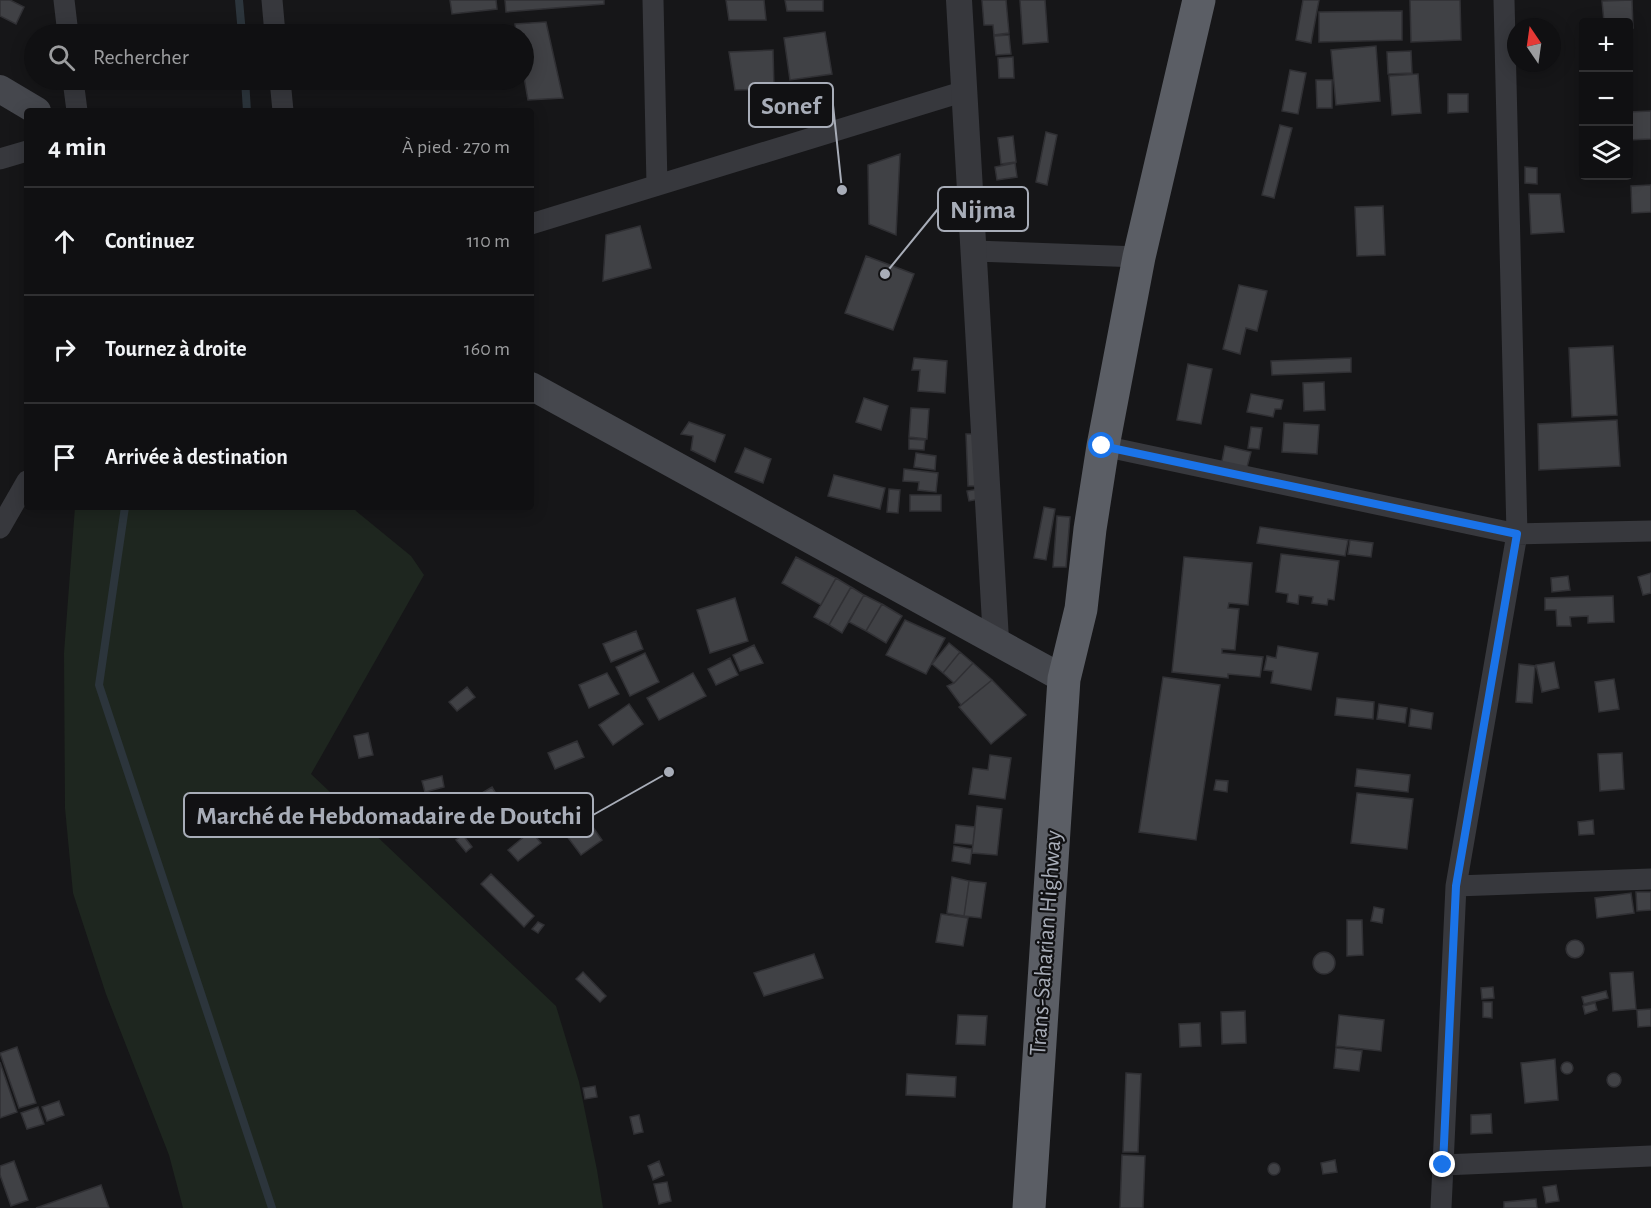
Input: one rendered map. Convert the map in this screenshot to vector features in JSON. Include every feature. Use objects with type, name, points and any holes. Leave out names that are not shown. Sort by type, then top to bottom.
[{"type":"highway","name":"Trans-Saharian Highway","points":[[1029,1208],[1064,679],[1081,609],[1102,446],[1139,257],[1199,0]]},
{"type":"main road","points":[[0,89],[32,108]]},
{"type":"main road","points":[[534,388],[1064,679]]},
{"type":"street","points":[[64,0],[67,24]]},
{"type":"street","points":[[272,0],[274,24]]},
{"type":"street","points":[[652,0],[657,185]]},
{"type":"street","points":[[959,0],[996,640]]},
{"type":"street","points":[[1441,1208],[1456,886],[1517,534],[1504,0]]},
{"type":"street","points":[[74,90],[77,108]]},
{"type":"street","points":[[281,90],[284,108]]},
{"type":"street","points":[[534,223],[965,91]]},
{"type":"street","points":[[0,159],[24,152]]},
{"type":"street","points":[[974,251],[1139,257]]},
{"type":"street","points":[[1102,446],[1517,534],[1651,531]]},
{"type":"street","points":[[0,528],[24,486]]},
{"type":"street","points":[[1456,886],[1651,879]]},
{"type":"street","points":[[1443,1165],[1651,1156]]},
{"type":"shaded area","points":[[75,510],[356,510],[411,556],[424,575],[311,774],[556,1006],[579,1082],[603,1208],[183,1208],[169,1155],[106,994],[73,893],[65,808],[64,653]]},
{"type":"building","points":[[0,0],[10,0],[24,7],[16,24],[0,16]]},
{"type":"building","points":[[450,0],[496,0],[497,9],[452,14]]},
{"type":"building","points":[[505,0],[604,0],[604,4],[506,12]]},
{"type":"building","points":[[726,0],[764,0],[766,20],[729,20]]},
{"type":"building","points":[[785,0],[823,0],[823,11],[787,11]]},
{"type":"building","points":[[982,0],[1006,0],[1009,33],[994,35],[993,25],[984,25]]},
{"type":"building","points":[[1020,0],[1045,0],[1048,42],[1023,44]]},
{"type":"building","points":[[1303,0],[1319,0],[1311,43],[1296,40]]},
{"type":"building","points":[[1410,0],[1460,0],[1461,40],[1411,42]]},
{"type":"building","points":[[1632,0],[1633,18],[1604,18],[1602,1]]},
{"type":"building","points":[[1402,11],[1402,40],[1319,42],[1319,12]]},
{"type":"building","points":[[546,22],[563,98],[528,100],[526,90],[534,90],[534,24],[515,24]]},
{"type":"building","points":[[825,32],[832,74],[790,80],[784,38]]},
{"type":"building","points":[[1009,35],[1011,54],[996,55],[994,36]]},
{"type":"building","points":[[1376,46],[1380,101],[1336,105],[1331,50]]},
{"type":"building","points":[[773,50],[774,89],[735,90],[729,52]]},
{"type":"building","points":[[1411,51],[1412,73],[1388,74],[1387,52]]},
{"type":"building","points":[[1013,57],[1014,78],[999,78],[998,58]]},
{"type":"building","points":[[1290,70],[1306,73],[1298,114],[1282,111]]},
{"type":"building","points":[[1418,74],[1421,113],[1392,115],[1389,76]]},
{"type":"building","points":[[1316,80],[1332,80],[1332,108],[1317,108]]},
{"type":"building","points":[[1448,94],[1468,94],[1468,112],[1448,113]]},
{"type":"building","points":[[1651,111],[1651,139],[1633,140],[1633,112]]},
{"type":"building","points":[[1280,125],[1292,128],[1274,198],[1262,195]]},
{"type":"building","points":[[1046,132],[1057,135],[1047,185],[1036,182]]},
{"type":"building","points":[[1013,136],[1016,162],[1001,164],[998,138]]},
{"type":"building","points":[[900,154],[896,235],[869,224],[868,165]]},
{"type":"building","points":[[1015,163],[1017,177],[997,180],[995,167]]},
{"type":"building","points":[[1525,167],[1537,168],[1537,184],[1525,183]]},
{"type":"building","points":[[1651,185],[1651,212],[1632,213],[1631,186]]},
{"type":"building","points":[[1529,194],[1560,194],[1564,232],[1531,234]]},
{"type":"building","points":[[1383,206],[1385,255],[1357,256],[1355,207]]},
{"type":"building","points":[[640,226],[651,268],[603,281],[606,235]]},
{"type":"building","points":[[866,256],[914,274],[893,330],[845,313]]},
{"type":"building","points":[[1239,285],[1267,291],[1257,331],[1246,328],[1240,354],[1223,349]]},
{"type":"building","points":[[1613,346],[1617,415],[1572,417],[1569,348]]},
{"type":"building","points":[[914,358],[947,361],[945,393],[918,391],[920,370],[912,370]]},
{"type":"building","points":[[1351,358],[1351,372],[1272,375],[1271,361]]},
{"type":"building","points":[[1188,364],[1212,369],[1201,424],[1177,420]]},
{"type":"building","points":[[1324,382],[1325,410],[1304,411],[1303,383]]},
{"type":"building","points":[[1251,394],[1283,400],[1281,409],[1275,409],[1273,417],[1247,412]]},
{"type":"building","points":[[864,398],[888,406],[881,430],[856,422]]},
{"type":"building","points":[[911,408],[929,409],[927,439],[909,437]]},
{"type":"building","points":[[1617,420],[1620,466],[1539,470],[1538,424]]},
{"type":"building","points":[[689,422],[725,435],[715,462],[691,450],[693,436],[681,434]]},
{"type":"building","points":[[1284,423],[1319,425],[1317,454],[1282,452]]},
{"type":"building","points":[[1251,427],[1262,428],[1259,449],[1248,448]]},
{"type":"building","points":[[966,434],[979,434],[980,486],[968,486]]},
{"type":"building","points":[[909,439],[925,440],[924,450],[909,449]]},
{"type":"building","points":[[1225,446],[1251,452],[1246,471],[1221,466]]},
{"type":"building","points":[[745,448],[771,459],[763,483],[735,472]]},
{"type":"building","points":[[916,453],[936,456],[935,470],[914,467]]},
{"type":"building","points":[[904,469],[938,473],[936,492],[918,490],[919,482],[903,481]]},
{"type":"building","points":[[834,475],[885,488],[880,509],[828,496]]},
{"type":"building","points":[[889,489],[900,490],[898,513],[887,512]]},
{"type":"building","points":[[979,489],[980,499],[969,501],[967,491]]},
{"type":"building","points":[[910,495],[941,495],[941,511],[910,511]]},
{"type":"building","points":[[1044,507],[1055,509],[1046,560],[1034,558]]},
{"type":"building","points":[[1057,516],[1070,517],[1066,567],[1053,567]]},
{"type":"building","points":[[1260,527],[1348,540],[1345,556],[1257,543]]},
{"type":"building","points":[[1350,540],[1373,543],[1371,557],[1348,554]]},
{"type":"building","points":[[1281,554],[1339,561],[1334,600],[1328,599],[1327,605],[1312,603],[1313,597],[1299,595],[1298,604],[1287,602],[1288,594],[1276,592]]},
{"type":"building","points":[[796,557],[836,578],[821,605],[782,583]]},
{"type":"building","points":[[1184,557],[1252,563],[1248,605],[1229,603],[1228,608],[1239,609],[1235,650],[1222,649],[1222,653],[1263,657],[1260,677],[1228,674],[1228,678],[1172,672]]},
{"type":"building","points":[[1651,573],[1651,593],[1643,595],[1638,577]]},
{"type":"building","points":[[1568,576],[1570,590],[1552,592],[1551,578]]},
{"type":"building","points":[[836,578],[851,587],[829,625],[814,617]]},
{"type":"building","points":[[851,587],[864,595],[842,633],[829,625]]},
{"type":"building","points":[[864,595],[882,604],[866,631],[849,622]]},
{"type":"building","points":[[1613,596],[1614,622],[1588,623],[1588,616],[1570,617],[1571,626],[1557,626],[1556,610],[1545,610],[1545,598]]},
{"type":"building","points":[[735,598],[748,641],[710,653],[697,610]]},
{"type":"building","points":[[882,604],[902,616],[886,643],[866,631]]},
{"type":"building","points":[[905,620],[945,638],[926,674],[886,655]]},
{"type":"building","points":[[636,631],[643,649],[611,662],[603,644]]},
{"type":"building","points":[[949,643],[960,652],[943,673],[932,664]]},
{"type":"building","points":[[754,645],[763,663],[740,671],[733,655]]},
{"type":"building","points":[[1278,646],[1318,653],[1311,690],[1271,683],[1273,671],[1264,670],[1267,656],[1276,658]]},
{"type":"building","points":[[960,652],[973,663],[954,683],[943,673]]},
{"type":"building","points":[[645,653],[659,682],[630,696],[616,667]]},
{"type":"building","points":[[730,658],[738,675],[716,685],[708,669]]},
{"type":"building","points":[[1554,662],[1559,688],[1542,692],[1536,665]]},
{"type":"building","points":[[973,663],[992,680],[961,705],[947,686],[954,683]]},
{"type":"building","points":[[1519,664],[1535,666],[1532,703],[1516,702]]},
{"type":"building","points":[[607,673],[619,694],[589,708],[579,685]]},
{"type":"building","points":[[693,673],[706,696],[659,720],[647,698]]},
{"type":"building","points":[[1163,677],[1220,685],[1196,840],[1139,832]]},
{"type":"building","points":[[1614,679],[1619,709],[1599,712],[1595,682]]},
{"type":"building","points":[[992,680],[1026,715],[991,744],[959,707]]},
{"type":"building","points":[[467,687],[475,697],[457,711],[449,702]]},
{"type":"building","points":[[1337,698],[1374,702],[1373,719],[1335,715]]},
{"type":"building","points":[[629,704],[643,724],[613,745],[599,725]]},
{"type":"building","points":[[1379,704],[1407,708],[1405,723],[1377,719]]},
{"type":"building","points":[[1411,709],[1433,713],[1431,729],[1409,726]]},
{"type":"building","points":[[368,733],[373,755],[359,758],[354,736]]},
{"type":"building","points":[[577,741],[584,757],[555,769],[548,753]]},
{"type":"building","points":[[1622,753],[1624,789],[1600,791],[1598,754]]},
{"type":"building","points":[[990,755],[1011,758],[1005,799],[969,794],[973,768],[988,770]]},
{"type":"building","points":[[1357,769],[1410,775],[1408,792],[1355,786]]},
{"type":"building","points":[[442,776],[444,787],[425,792],[422,781]]},
{"type":"building","points":[[1216,780],[1228,781],[1227,792],[1214,790]]},
{"type":"building","points":[[492,787],[499,799],[452,826],[445,815]]},
{"type":"building","points":[[1357,793],[1413,799],[1407,849],[1351,843]]},
{"type":"building","points":[[576,803],[602,840],[581,855],[554,819]]},
{"type":"building","points":[[977,806],[1002,809],[997,855],[972,853]]},
{"type":"building","points":[[1593,820],[1594,834],[1579,835],[1578,822]]},
{"type":"building","points":[[956,825],[975,827],[973,845],[954,843]]},
{"type":"building","points":[[531,831],[541,843],[518,861],[508,850]]},
{"type":"building","points":[[463,835],[472,847],[466,852],[456,840]]},
{"type":"building","points":[[954,846],[972,849],[970,864],[952,861]]},
{"type":"building","points":[[491,874],[534,916],[524,927],[481,884]]},
{"type":"building","points":[[952,877],[969,881],[964,916],[947,913]]},
{"type":"building","points":[[969,881],[986,883],[981,918],[964,916]]},
{"type":"building","points":[[1636,892],[1651,892],[1651,910],[1637,911]]},
{"type":"building","points":[[1631,893],[1634,913],[1597,918],[1595,898]]},
{"type":"building","points":[[1374,907],[1384,909],[1382,923],[1371,921]]},
{"type":"building","points":[[941,914],[968,918],[963,946],[936,942]]},
{"type":"building","points":[[1347,920],[1362,920],[1363,955],[1347,956]]},
{"type":"building","points":[[538,922],[544,925],[538,933],[532,929]]},
{"type":"building","points":[[1575,940],[1581,943],[1584,949],[1581,955],[1575,958],[1569,955],[1566,949],[1569,943]]},
{"type":"building","points":[[1324,952],[1332,955],[1335,963],[1332,971],[1324,974],[1316,971],[1313,963],[1316,955]]},
{"type":"building","points":[[814,954],[823,978],[764,996],[754,973]]},
{"type":"building","points":[[583,972],[606,996],[600,1002],[576,979]]},
{"type":"building","points":[[1633,972],[1636,1009],[1613,1011],[1610,973]]},
{"type":"building","points":[[1493,987],[1494,998],[1482,999],[1481,988]]},
{"type":"building","points":[[1606,991],[1608,998],[1584,1004],[1582,997]]},
{"type":"building","points":[[1483,1002],[1492,1002],[1492,1018],[1483,1017]]},
{"type":"building","points":[[1595,1003],[1597,1010],[1585,1014],[1583,1006]]},
{"type":"building","points":[[1651,1009],[1651,1026],[1638,1027],[1637,1010]]},
{"type":"building","points":[[1245,1011],[1246,1043],[1222,1044],[1221,1012]]},
{"type":"building","points":[[958,1015],[987,1016],[985,1045],[956,1044]]},
{"type":"building","points":[[1339,1015],[1384,1020],[1381,1051],[1336,1046]]},
{"type":"building","points":[[1200,1023],[1201,1046],[1180,1047],[1179,1024]]},
{"type":"building","points":[[17,1047],[36,1103],[19,1108],[0,1053]]},
{"type":"building","points":[[1336,1048],[1362,1051],[1359,1071],[1334,1068]]},
{"type":"building","points":[[1555,1059],[1558,1100],[1525,1103],[1521,1063]]},
{"type":"building","points":[[0,1062],[17,1112],[0,1118]]},
{"type":"building","points":[[1569,1062],[1573,1068],[1569,1074],[1565,1074],[1561,1066]]},
{"type":"building","points":[[1126,1073],[1141,1074],[1138,1152],[1123,1152]]},
{"type":"building","points":[[1614,1073],[1619,1075],[1621,1080],[1619,1085],[1614,1087],[1609,1085],[1607,1080],[1609,1075]]},
{"type":"building","points":[[907,1074],[956,1077],[955,1097],[906,1095]]},
{"type":"building","points":[[595,1086],[597,1097],[585,1099],[583,1088]]},
{"type":"building","points":[[59,1101],[64,1115],[47,1121],[42,1107]]},
{"type":"building","points":[[38,1107],[44,1124],[27,1129],[21,1113]]},
{"type":"building","points":[[1491,1114],[1492,1133],[1471,1134],[1471,1115]]},
{"type":"building","points":[[639,1115],[643,1132],[634,1134],[630,1117]]},
{"type":"building","points":[[1122,1155],[1145,1156],[1143,1208],[1120,1208]]},
{"type":"building","points":[[1335,1160],[1337,1172],[1323,1174],[1321,1163]]},
{"type":"building","points":[[14,1161],[28,1200],[11,1206],[0,1175],[0,1166]]},
{"type":"building","points":[[659,1161],[664,1175],[653,1180],[648,1166]]},
{"type":"building","points":[[1276,1163],[1279,1164],[1279,1174],[1272,1175],[1269,1174],[1268,1167],[1269,1164]]},
{"type":"building","points":[[667,1182],[671,1201],[659,1204],[654,1184]]},
{"type":"building","points":[[101,1185],[109,1208],[36,1208]]},
{"type":"building","points":[[1556,1185],[1559,1201],[1546,1203],[1543,1187]]},
{"type":"building","points":[[1536,1199],[1537,1208],[1504,1208],[1504,1202]]},
{"type":"waterway","points":[[239,0],[241,24]]},
{"type":"waterway","points":[[246,90],[247,108]]},
{"type":"waterway","points":[[125,510],[99,685],[272,1208]]},
{"type":"place","name":"Sonef","points":[[842,190]]},
{"type":"place","name":"Nijma","points":[[885,274]]},
{"type":"place","name":"Marché de Hebdomadaire de Doutchi","points":[[669,772]]},
{"type":"route","points":[[1102,446],[1517,534],[1456,886],[1443,1165]]}]
